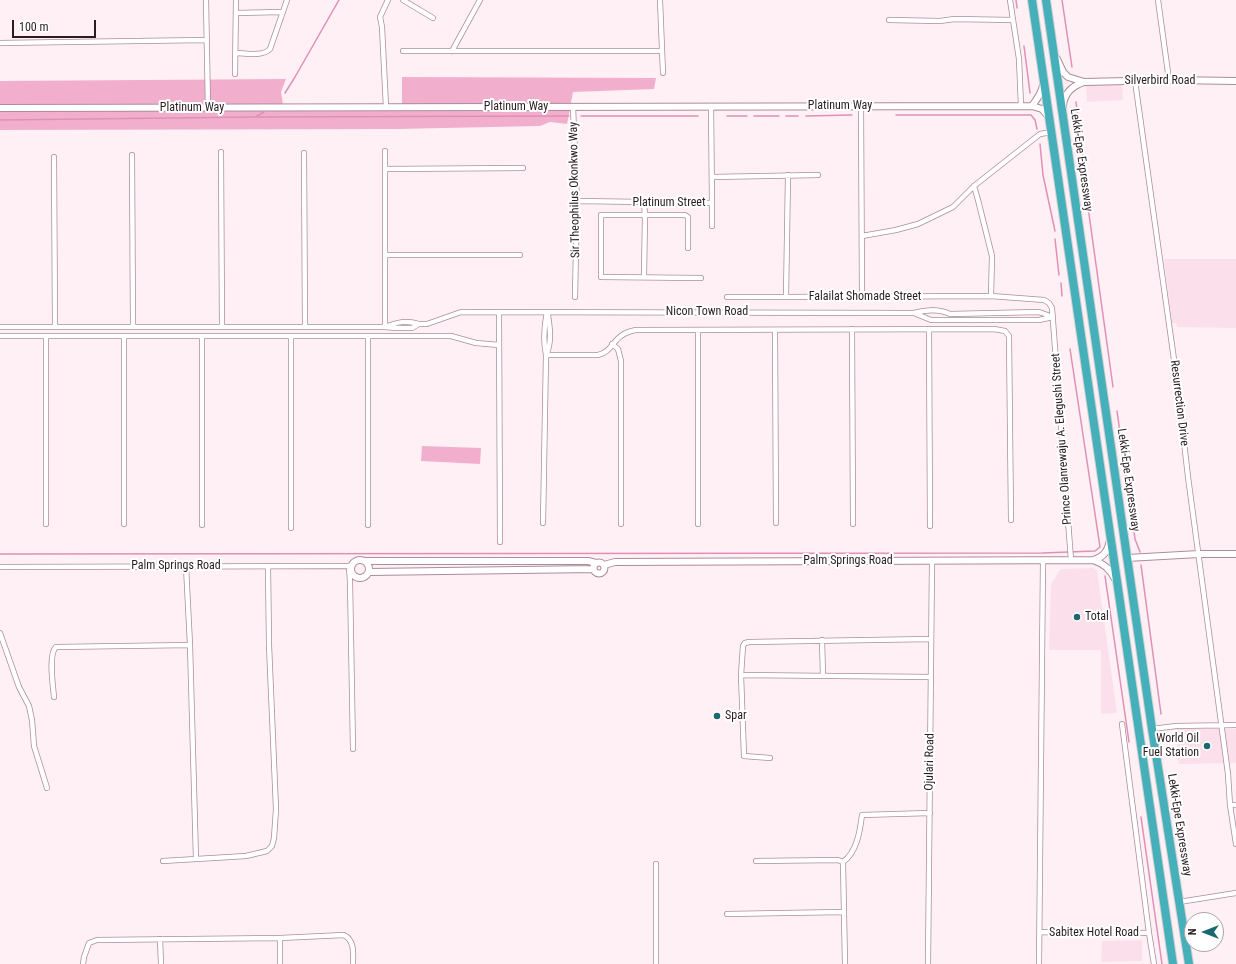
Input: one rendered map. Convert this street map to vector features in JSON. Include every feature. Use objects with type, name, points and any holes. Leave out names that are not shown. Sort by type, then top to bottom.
[{"type":"highway","name":"Lekki-Epe Expressway","points":[[1032,0],[1111,530],[1173,964]]},
{"type":"highway","name":"Lekki-Epe Expressway","points":[[1046,0],[1152,729],[1189,964]]},
{"type":"street","points":[[206,0],[208,108]]},
{"type":"street","points":[[235,74],[236,0]]},
{"type":"street","points":[[236,53],[266,52],[270,49],[287,0]]},
{"type":"street","points":[[386,107],[382,27],[380,16],[388,0]]},
{"type":"street","points":[[403,0],[433,18]]},
{"type":"street","points":[[452,51],[480,0]]},
{"type":"street","points":[[660,0],[663,73]]},
{"type":"street","points":[[1010,0],[1021,83],[1021,106]]},
{"type":"street","points":[[1158,0],[1169,80]]},
{"type":"street","points":[[236,13],[282,12]]},
{"type":"street","points":[[890,20],[1013,20]]},
{"type":"street","points":[[0,43],[206,40]]},
{"type":"street","points":[[1053,46],[1063,72],[1068,77],[1084,82]]},
{"type":"street","points":[[403,51],[662,51]]},
{"type":"street","points":[[1044,80],[1042,89],[1032,106],[1042,109],[1047,113],[1049,118]]},
{"type":"street","name":"Silverbird Road","points":[[1084,82],[1169,80],[1236,81]]},
{"type":"street","name":"Resurrection Drive","points":[[1135,81],[1177,381],[1236,844]]},
{"type":"street","points":[[1062,114],[1063,100],[1068,91],[1075,85],[1084,82]]},
{"type":"street","name":"Platinum Street","points":[[577,201],[712,203],[711,106]]},
{"type":"street","points":[[861,106],[862,296]]},
{"type":"street","name":"Platinum Way","points":[[0,108],[1032,106]]},
{"type":"street","name":"Sir Theophilus Okonkwo Way","points":[[573,107],[577,201],[575,296]]},
{"type":"street","points":[[862,236],[896,230],[918,224],[953,207],[974,186],[1040,134],[1052,132]]},
{"type":"street","points":[[385,326],[386,151]]},
{"type":"street","points":[[221,152],[222,327]]},
{"type":"street","points":[[304,153],[305,327]]},
{"type":"street","points":[[132,155],[133,327]]},
{"type":"street","points":[[54,157],[55,327]]},
{"type":"street","points":[[386,169],[523,168]]},
{"type":"street","points":[[712,177],[818,174]]},
{"type":"street","points":[[786,297],[788,175]]},
{"type":"street","points":[[974,186],[992,256],[991,296]]},
{"type":"street","points":[[644,203],[644,278]]},
{"type":"street","points":[[712,203],[712,226]]},
{"type":"street","points":[[688,248],[688,217],[685,215],[601,215],[601,278],[701,278]]},
{"type":"street","points":[[385,255],[520,255]]},
{"type":"street","name":"Falailat Shomade Street","points":[[727,297],[991,296],[1044,300],[1049,303],[1052,308],[1053,317]]},
{"type":"street","points":[[931,311],[931,320]]},
{"type":"street","name":"Nicon Town Road","points":[[0,327],[385,326],[412,328],[419,324],[427,324],[461,312],[914,313],[943,311],[950,314],[1039,312],[1053,317]]},
{"type":"street","points":[[499,312],[500,542]]},
{"type":"street","points":[[543,523],[546,355],[549,348],[547,312]]},
{"type":"street","name":"Nicon Town Road","points":[[914,313],[931,320],[1039,320],[1053,317]]},
{"type":"street","points":[[950,314],[950,320]]},
{"type":"street","name":"Prince Olanrewaju A. Elegushi Street","points":[[1053,317],[1071,558]]},
{"type":"street","points":[[852,329],[853,524]]},
{"type":"street","points":[[929,329],[930,526]]},
{"type":"street","points":[[546,355],[603,354],[616,339],[626,332],[636,330],[994,329],[1005,331],[1009,336],[1011,520]]},
{"type":"street","points":[[698,330],[698,524]]},
{"type":"street","points":[[775,330],[776,523]]},
{"type":"street","points":[[0,336],[451,336],[476,343],[499,345]]},
{"type":"street","points":[[46,336],[46,524]]},
{"type":"street","points":[[124,336],[124,524]]},
{"type":"street","points":[[202,336],[202,525]]},
{"type":"street","points":[[291,336],[291,528]]},
{"type":"street","points":[[368,336],[368,525]]},
{"type":"street","points":[[612,344],[618,349],[621,361],[621,524]]},
{"type":"street","points":[[1093,560],[1104,556],[1110,543],[1111,530]]},
{"type":"street","points":[[1127,558],[1199,554],[1236,554]]},
{"type":"street","name":"Palm Springs Road","points":[[604,565],[615,562],[932,561],[1043,560],[1071,558],[1093,560]]},
{"type":"street","points":[[350,566],[359,560],[588,561],[596,563],[600,562],[604,565],[604,569],[600,573],[596,573],[593,569],[369,572]]},
{"type":"street","points":[[1039,964],[1043,560]]},
{"type":"street","points":[[1093,560],[1106,566],[1119,585]]},
{"type":"street","points":[[350,566],[352,572],[358,578],[366,577],[369,572],[369,566],[365,561]]},
{"type":"street","name":"Ojulari Road","points":[[928,964],[932,561]]},
{"type":"street","points":[[593,569],[593,565],[596,563]]},
{"type":"street","points":[[186,566],[190,645],[196,859]]},
{"type":"street","points":[[163,861],[246,856],[267,851],[272,846],[276,809],[269,645],[268,566]]},
{"type":"street","points":[[350,566],[352,749]]},
{"type":"street","name":"Palm Springs Road","points":[[0,567],[350,566]]},
{"type":"street","points":[[0,632],[19,687],[29,706],[32,720],[34,746],[47,788]]},
{"type":"street","points":[[770,758],[744,756],[741,675],[743,646],[745,643],[822,640],[931,639]]},
{"type":"street","points":[[822,640],[823,676]]},
{"type":"street","points":[[54,696],[52,653],[56,647],[190,645]]},
{"type":"street","points":[[741,675],[931,678]]},
{"type":"street","points":[[1122,724],[1154,964]]},
{"type":"street","points":[[1152,729],[1176,726],[1236,725]]},
{"type":"street","points":[[1230,805],[1236,805]]},
{"type":"street","points":[[845,964],[843,862],[850,856],[859,835],[862,815],[930,813]]},
{"type":"street","points":[[756,861],[838,860],[843,862]]},
{"type":"street","points":[[656,864],[656,964]]},
{"type":"street","points":[[1179,902],[1236,893]]},
{"type":"street","points":[[727,914],[843,912]]},
{"type":"street","name":"Sabitex Hotel Road","points":[[1040,932],[1149,933]]},
{"type":"street","points":[[83,964],[89,943],[98,940],[344,936],[349,938],[352,943],[353,964]]},
{"type":"street","points":[[280,938],[280,964]]},
{"type":"street","points":[[160,940],[161,964]]},
{"type":"shaded area","points":[[402,77],[656,78],[654,89],[573,92],[567,124],[550,122],[540,126],[396,129],[0,130],[0,81],[286,79],[281,92],[284,111],[338,108],[402,110]]},
{"type":"shaded area","points":[[1122,82],[1123,100],[1087,102],[1086,84]]},
{"type":"shaded area","points":[[1164,259],[1236,259],[1236,328],[1177,327],[1176,323],[1172,323]]},
{"type":"shaded area","points":[[422,446],[481,448],[480,464],[421,461]]},
{"type":"shaded area","name":"Total","points":[[1093,568],[1097,570],[1117,713],[1101,714],[1101,650],[1049,650],[1051,584],[1061,569]]},
{"type":"shaded area","name":"World Oil Fuel Station","points":[[1175,729],[1236,729],[1236,763],[1179,764]]},
{"type":"shaded area","points":[[1142,940],[1142,961],[1101,962],[1102,941]]},
{"type":"waterway","points":[[285,93],[339,0]]},
{"type":"waterway","points":[[1016,0],[1017,8]]},
{"type":"waterway","points":[[1062,0],[1072,67]]},
{"type":"waterway","points":[[1024,46],[1030,93]]},
{"type":"waterway","points":[[1076,102],[1082,149],[1083,171],[1113,387]]},
{"type":"waterway","points":[[257,116],[264,112]]},
{"type":"waterway","points":[[806,116],[852,115]]},
{"type":"waterway","points":[[896,115],[1031,115],[1035,120],[1037,129]]},
{"type":"waterway","points":[[0,120],[256,117],[569,116]]},
{"type":"waterway","points":[[581,116],[698,116]]},
{"type":"waterway","points":[[727,116],[747,116]]},
{"type":"waterway","points":[[754,116],[779,116]]},
{"type":"waterway","points":[[786,116],[798,116]]},
{"type":"waterway","points":[[1040,144],[1043,175],[1055,231]]},
{"type":"waterway","points":[[1055,239],[1059,275]]},
{"type":"waterway","points":[[1061,283],[1062,296]]},
{"type":"waterway","points":[[0,554],[1042,553],[1095,551],[1100,547],[1070,349]]},
{"type":"waterway","points":[[1117,411],[1135,539],[1140,552]]},
{"type":"waterway","points":[[1141,565],[1161,714]]},
{"type":"waterway","points":[[1105,576],[1129,742]]},
{"type":"waterway","points":[[1141,817],[1162,964]]},
{"type":"place","name":"Total","points":[[1077,617]]},
{"type":"place","name":"Spar","points":[[717,716]]},
{"type":"place","name":"World Oil Fuel Station","points":[[1207,746]]}]
